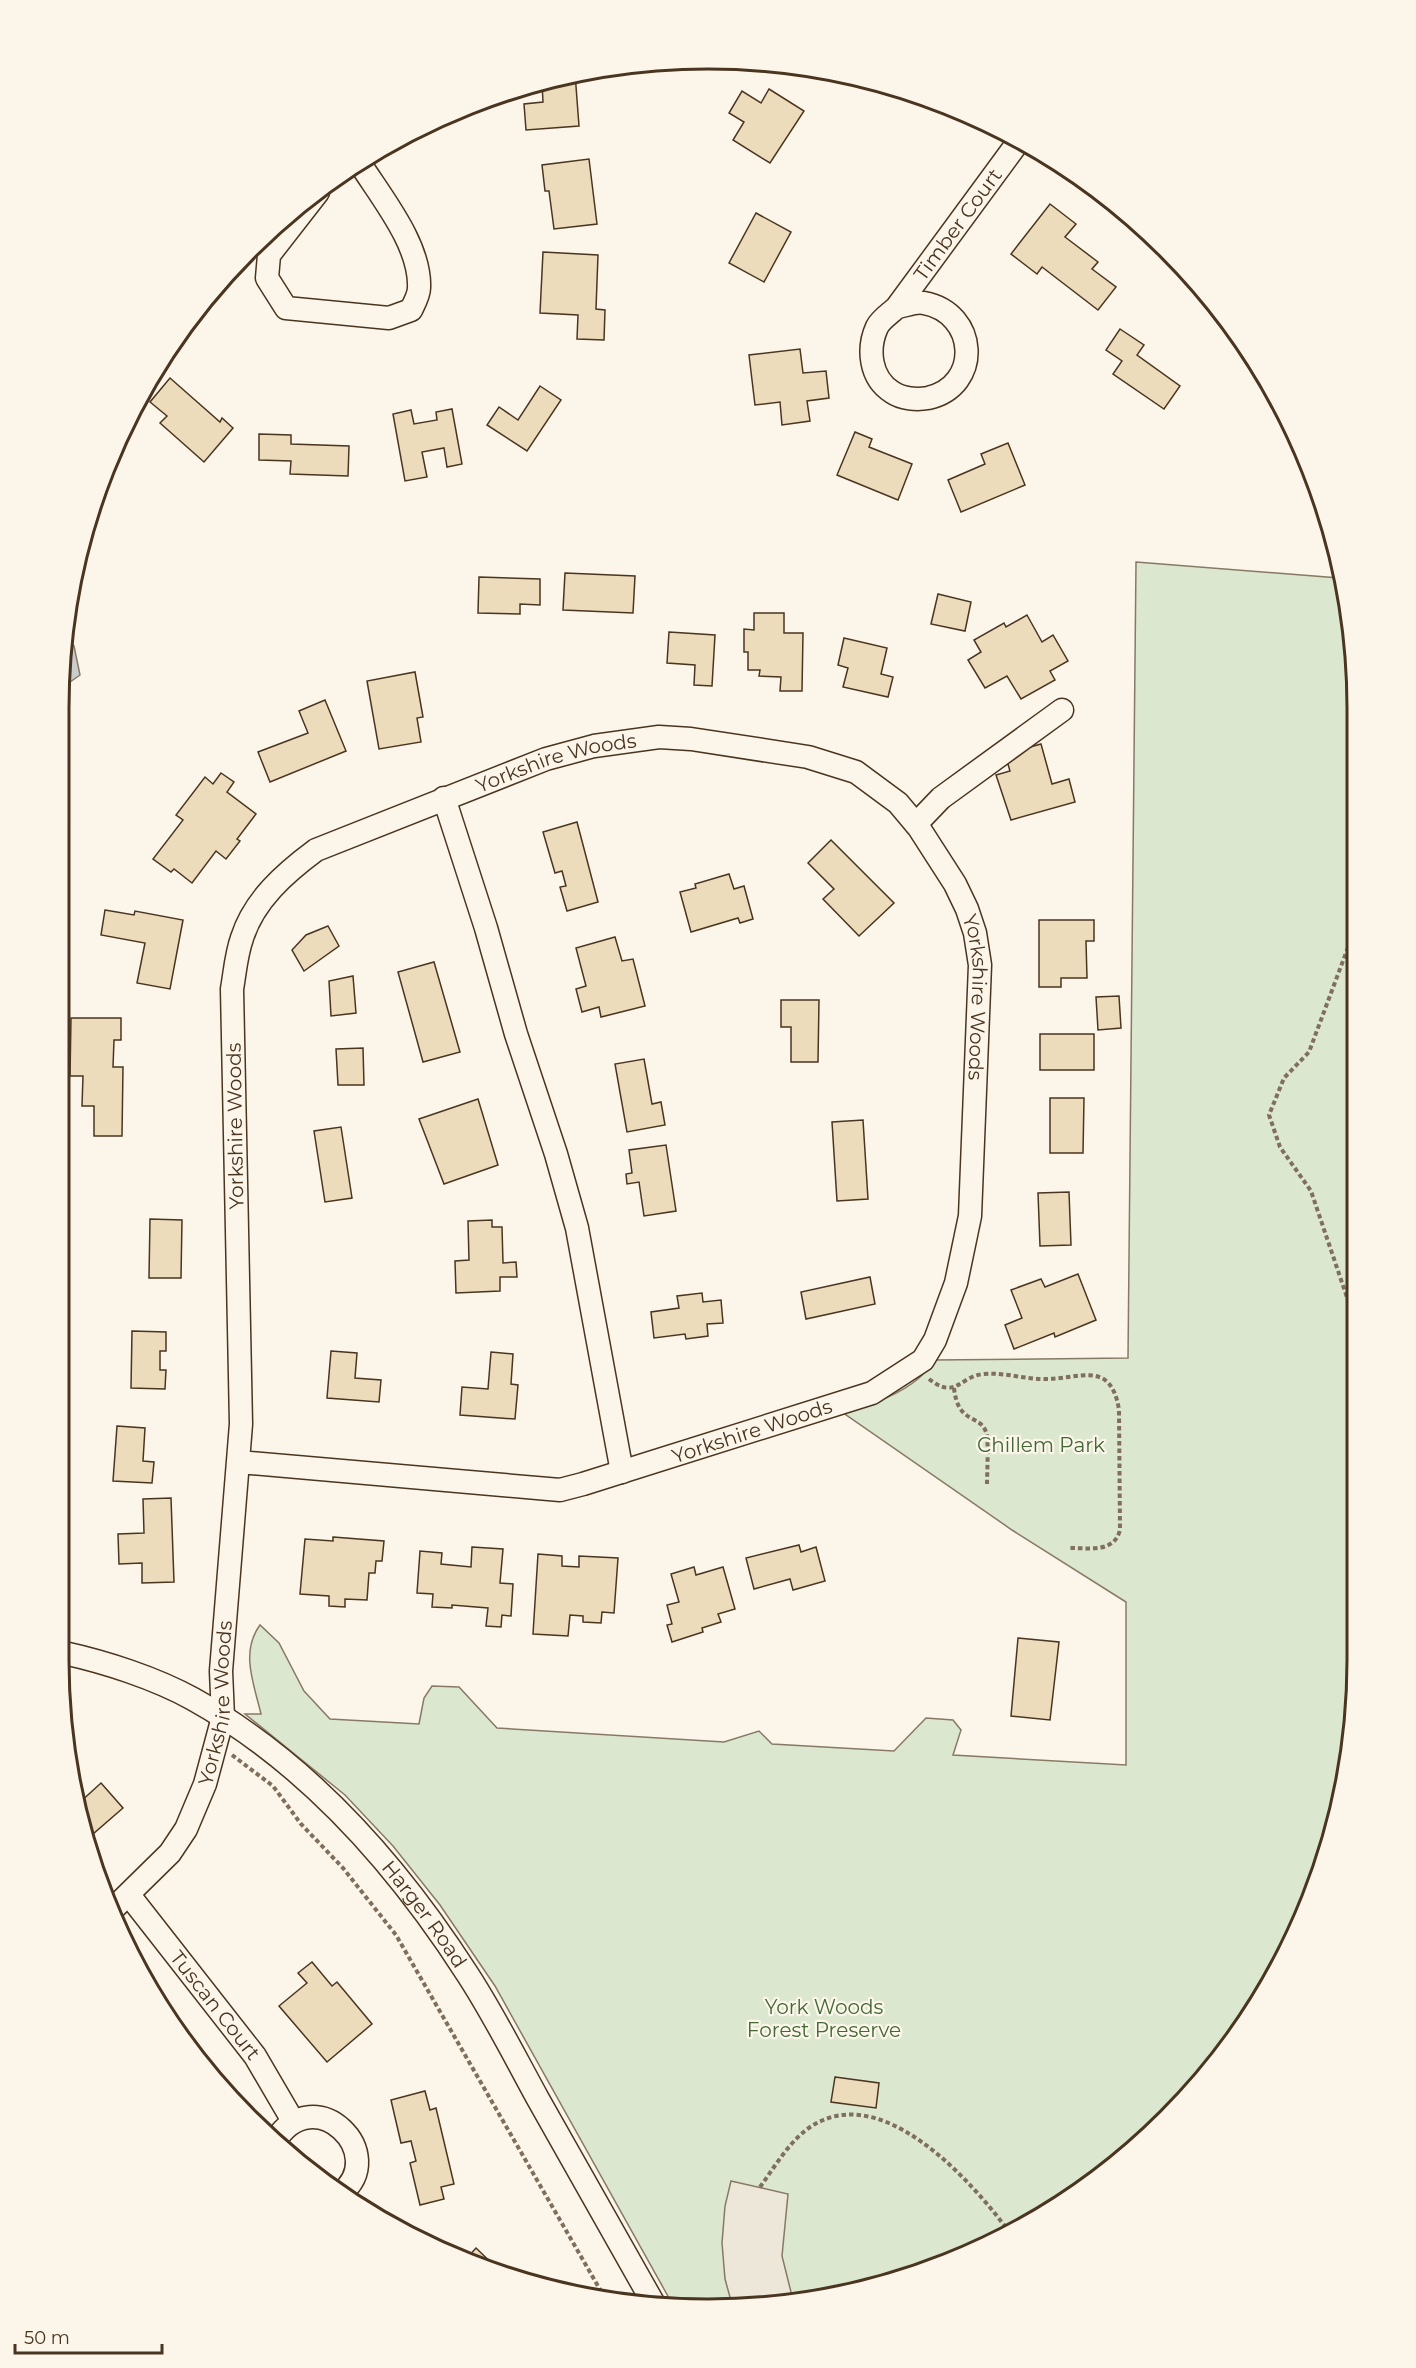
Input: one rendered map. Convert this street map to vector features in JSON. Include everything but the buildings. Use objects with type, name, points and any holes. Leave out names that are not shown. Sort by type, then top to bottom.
[{"type":"street","name":"Timber Court","points":[[897,307],[921,302],[946,310],[963,329],[968,354],[963,370],[960,378],[941,395],[916,400],[892,392],[875,374],[870,349],[878,324],[897,307],[1014,148]]},
{"type":"street","points":[[294,222],[268,255],[267,278],[286,308],[389,318],[411,310],[419,290],[414,259],[408,241],[364,170]]},
{"type":"street","points":[[916,824],[941,798],[1062,710]]},
{"type":"street","name":"Yorkshire Woods","points":[[118,1905],[170,1853],[186,1829],[205,1784],[223,1717],[222,1671],[241,1412],[232,989],[242,937],[268,892],[291,869],[316,850],[444,798],[546,759],[594,746],[659,736],[808,757],[834,764],[856,772],[898,802],[916,824],[955,884],[975,933],[980,964],[970,1216],[956,1283],[939,1331],[923,1360],[872,1393],[560,1490],[239,1462]]},
{"type":"street","points":[[444,798],[486,928],[516,1034],[556,1154],[577,1228],[622,1472]]},
{"type":"street","name":"Harger Road","points":[[69,1654],[158,1684],[191,1698],[223,1717],[276,1756],[337,1807],[415,1898],[470,1977],[650,2296]]},
{"type":"street","name":"Tuscan Court","points":[[129,1894],[255,2056],[293,2121]]},
{"type":"street","points":[[279,2133],[293,2121],[306,2117],[326,2119],[344,2129],[352,2140],[356,2153],[356,2167],[352,2180],[347,2186]]},
{"type":"path","points":[[1347,950],[1309,1053],[1284,1078],[1269,1115],[1280,1147],[1311,1191],[1347,1297]]},
{"type":"path","points":[[914,1367],[945,1388],[954,1388],[980,1375],[1000,1374],[1042,1379],[1094,1374],[1111,1385],[1117,1396],[1119,1410],[1120,1530],[1118,1538],[1112,1545],[1101,1548],[1070,1548]]},
{"type":"path","points":[[954,1388],[961,1411],[981,1425],[986,1432],[987,1484]]},
{"type":"path","points":[[223,1717],[231,1754],[273,1786],[302,1824],[343,1868],[396,1935],[600,2290]]},
{"type":"path","points":[[760,2187],[795,2141],[807,2130],[833,2116],[864,2115],[900,2127],[921,2142],[972,2189],[1004,2226]]},
{"type":"green space","name":"York Woods Forest Preserve","points":[[1136,562],[1334,578],[1342,625],[1347,708],[1346,1702],[1335,1785],[1313,1865],[1298,1905],[1261,1980],[1215,2049],[1188,2081],[1160,2112],[1097,2167],[1028,2213],[953,2250],[913,2265],[833,2287],[750,2298],[669,2298],[495,1986],[440,1905],[393,1846],[345,1795],[245,1714],[261,1714],[250,1668],[254,1635],[260,1625],[279,1643],[304,1691],[330,1719],[419,1724],[424,1698],[432,1686],[459,1687],[497,1728],[724,1742],[759,1731],[772,1744],[894,1751],[926,1718],[953,1720],[961,1730],[953,1755],[1126,1765],[1126,1602],[1012,1530],[842,1412],[872,1403],[902,1390],[921,1376],[933,1360],[1128,1358]]},
{"type":"shaded area","points":[[72,643],[74,646],[80,675],[70,682]]},
{"type":"shaded area","points":[[731,2181],[788,2194],[782,2256],[791,2294],[730,2298],[725,2279],[722,2243],[725,2206]]},
{"type":"park label","name":"Chillem Park","points":[[1041,1445]]}]
